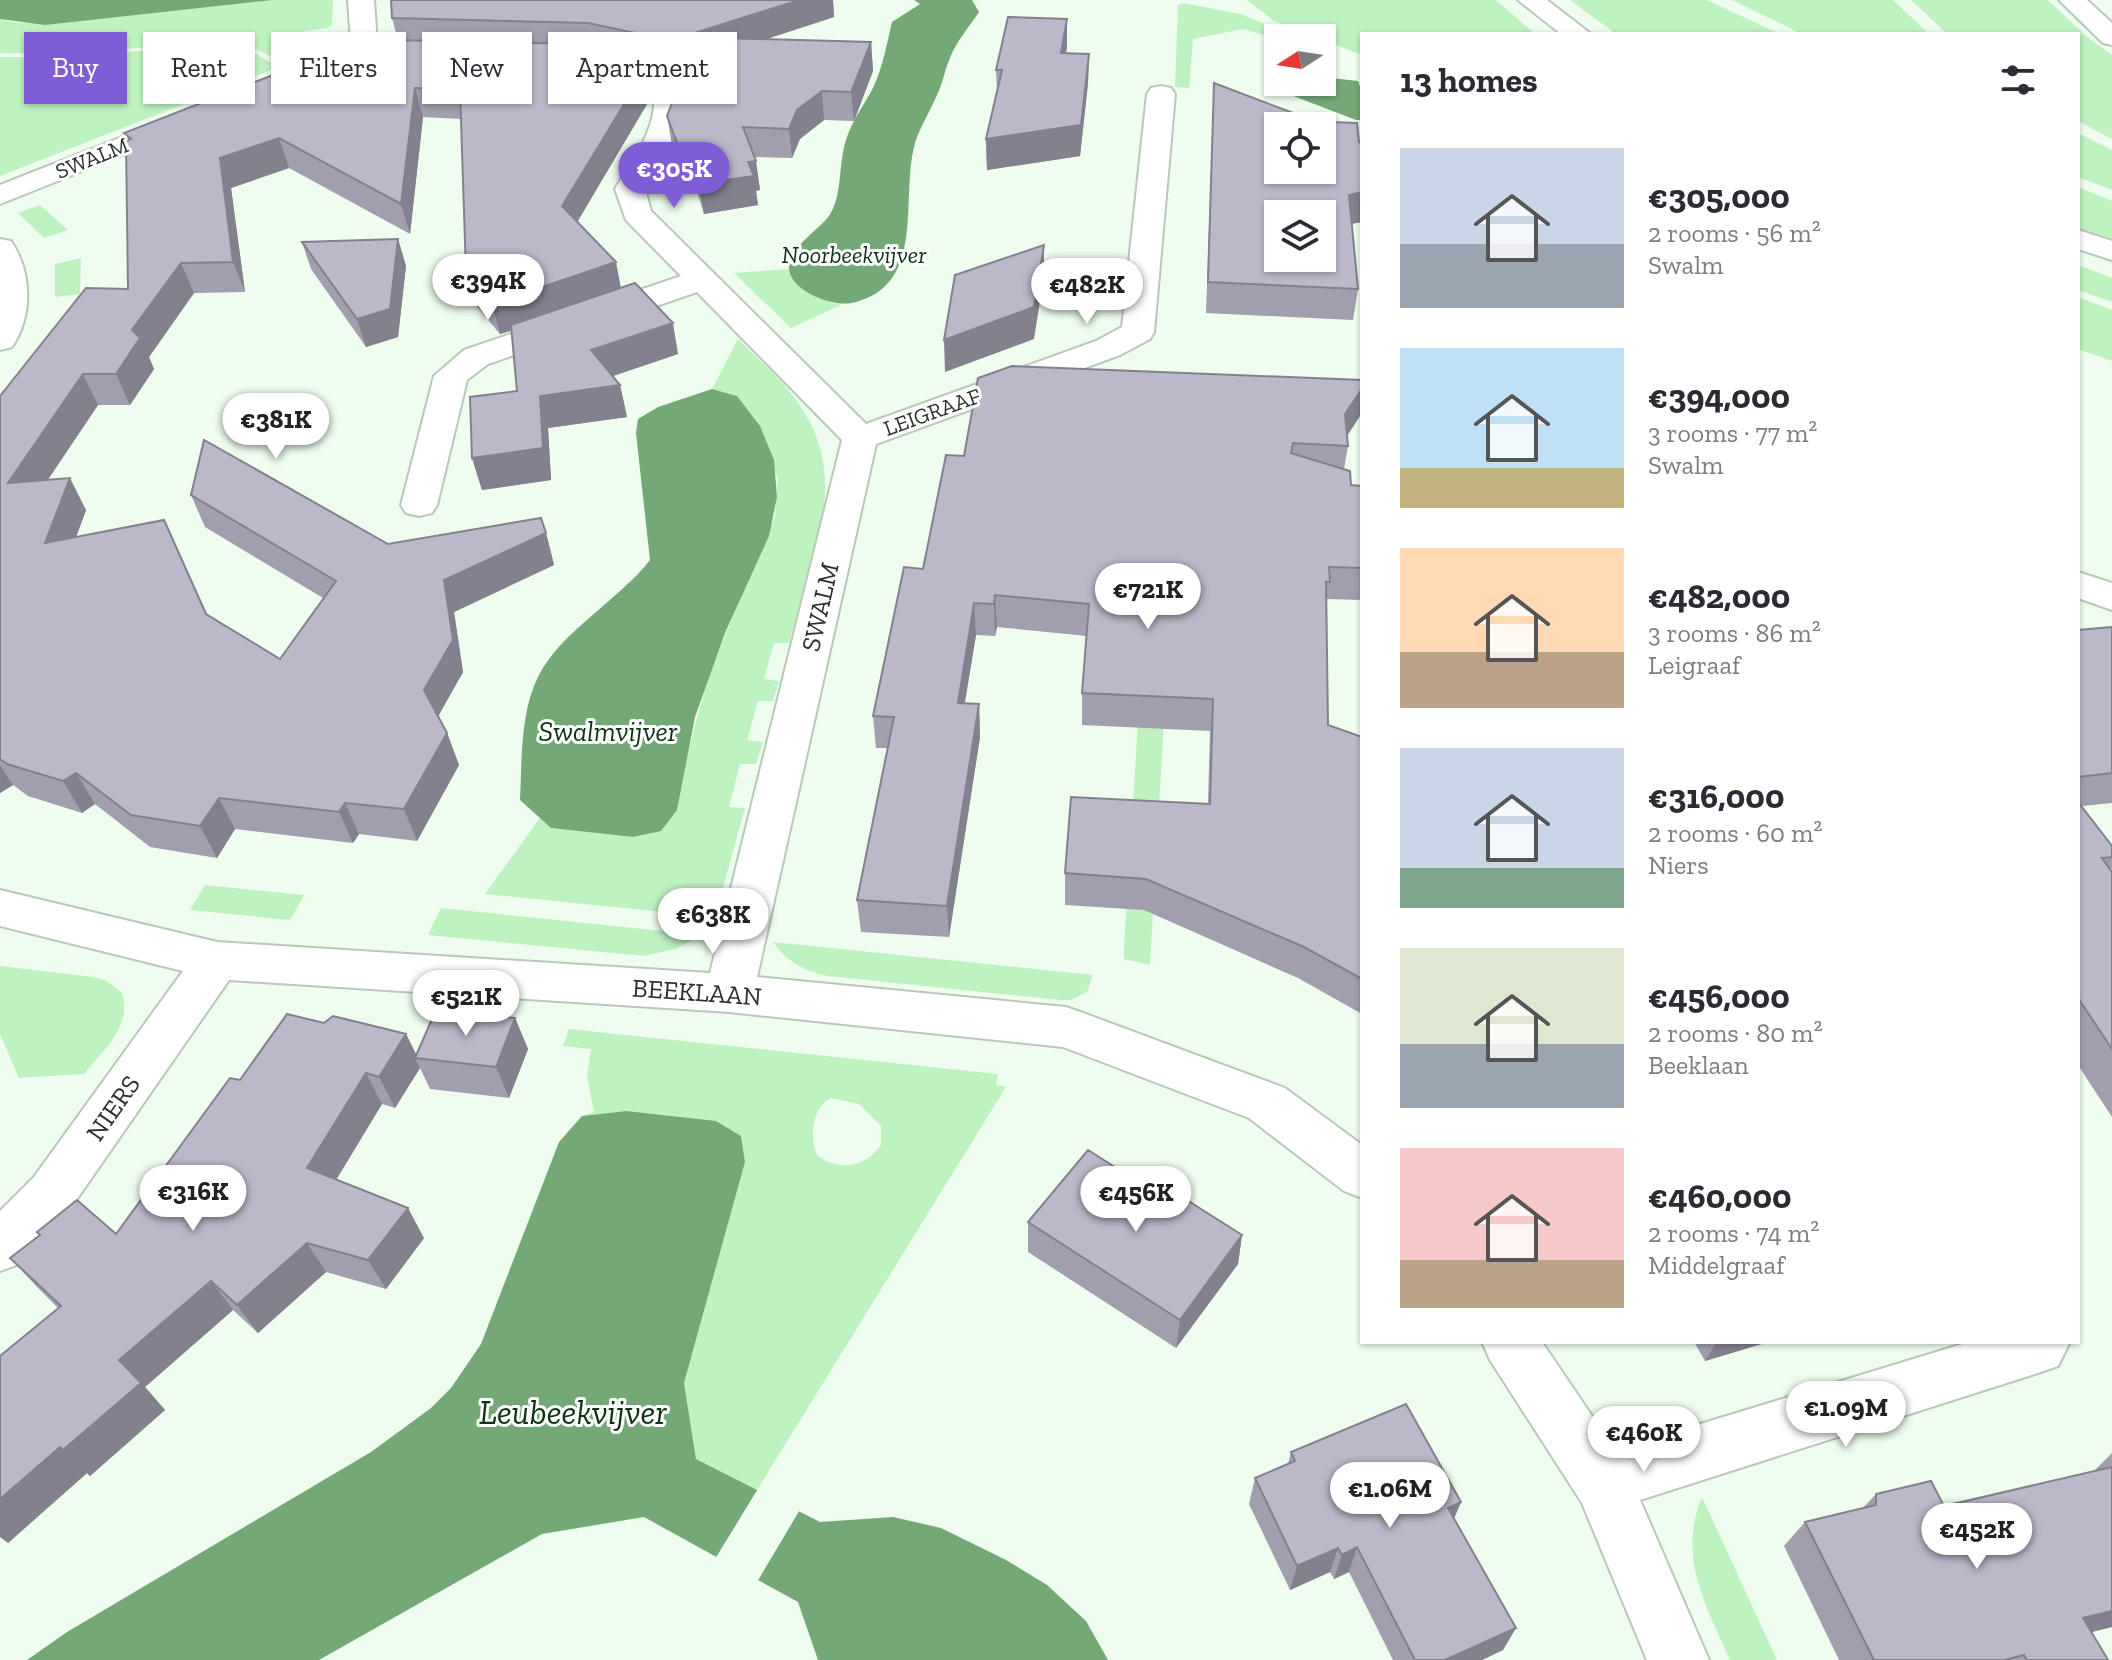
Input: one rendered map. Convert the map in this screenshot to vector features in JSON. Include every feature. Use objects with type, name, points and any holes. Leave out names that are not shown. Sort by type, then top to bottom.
[{"type":"main road","points":[[361,0],[371,32]]},
{"type":"main road","points":[[1531,0],[1575,32]]},
{"type":"main road","points":[[2072,0],[2112,37]]},
{"type":"main road","name":"LEIGRAAF","points":[[860,438],[1108,348],[1138,332],[1161,94]]},
{"type":"main road","points":[[670,104],[670,112],[630,189],[637,214],[860,438]]},
{"type":"main road","name":"SWALM","points":[[0,195],[206,111]]},
{"type":"main road","points":[[2080,240],[2112,251]]},
{"type":"main road","points":[[0,248],[9,262],[12,288],[8,319],[0,340]]},
{"type":"main road","points":[[419,505],[451,376],[476,357],[701,280]]},
{"type":"main road","name":"SWALM","points":[[729,993],[860,438]]},
{"type":"main road","points":[[2080,585],[2112,597]]},
{"type":"main road","name":"BEEKLAAN","points":[[0,908],[217,961],[729,993],[1066,1027],[1267,1103],[1360,1173]]},
{"type":"main road","name":"NIERS","points":[[0,1247],[52,1193],[217,961]]},
{"type":"main road","points":[[1511,1344],[1603,1483],[1678,1660]]},
{"type":"main road","points":[[1603,1483],[2040,1344]]},
{"type":"shaded area","points":[[273,0],[333,0],[332,25],[328,28],[271,32],[271,57],[255,49],[255,32],[143,32],[143,48],[127,49],[127,32],[24,32],[24,53],[0,53],[0,19],[18,23]]},
{"type":"shaded area","points":[[1247,0],[1496,0],[1533,32],[1360,32],[1360,54],[1336,45],[1336,24],[1282,24]]},
{"type":"shaded area","points":[[1570,0],[1707,0],[1776,32],[1613,32]]},
{"type":"shaded area","points":[[1732,0],[1893,0],[1927,32],[1798,32]]},
{"type":"shaded area","points":[[1911,0],[2048,0],[2087,37],[2112,55],[2112,139],[2080,122],[2080,32],[1945,32]]},
{"type":"shaded area","points":[[1183,3],[1240,14],[1265,24],[1264,35],[1243,29],[1193,39],[1189,88],[1175,87],[1178,5]]},
{"type":"shaded area","points":[[143,51],[143,104],[184,104],[0,176],[0,57],[24,57],[24,104],[127,104],[127,52]]},
{"type":"shaded area","points":[[255,53],[271,62],[271,70],[255,76]]},
{"type":"shaded area","points":[[2080,134],[2112,150],[2112,190],[2080,178]]},
{"type":"shaded area","points":[[2080,188],[2112,201],[2112,241],[2080,230]]},
{"type":"shaded area","points":[[40,205],[68,230],[44,238],[18,213]]},
{"type":"shaded area","points":[[81,258],[80,294],[55,297],[55,264]]},
{"type":"shaded area","points":[[2080,266],[2112,278],[2112,302],[2080,291]]},
{"type":"shaded area","points":[[789,269],[810,293],[841,305],[791,328],[734,273]]},
{"type":"shaded area","points":[[2080,298],[2112,310],[2112,361],[2080,350]]},
{"type":"shaded area","points":[[738,339],[782,383],[804,412],[817,439],[824,468],[825,497],[815,556],[789,643],[774,643],[764,679],[779,681],[773,701],[758,701],[747,740],[763,742],[756,764],[740,764],[729,807],[745,808],[717,910],[713,917],[485,894],[540,818],[551,828],[633,837],[685,763],[709,674],[775,516],[778,478],[737,396],[712,389]]},
{"type":"shaded area","points":[[1165,701],[1150,965],[1124,959],[1124,948],[1139,705]]},
{"type":"shaded area","points":[[205,885],[304,895],[290,920],[190,910]]},
{"type":"shaded area","points":[[441,908],[701,935],[675,949],[644,956],[428,935]]},
{"type":"shaded area","points":[[773,942],[1093,975],[1087,992],[1071,1000],[1060,1000],[828,976],[797,965]]},
{"type":"shaded area","points":[[0,966],[93,977],[105,980],[122,993],[124,1005],[120,1027],[84,1074],[19,1078],[0,1034]]},
{"type":"shaded area","points":[[569,1029],[998,1074],[996,1085],[1006,1087],[757,1490],[696,1459],[684,1383],[745,1162],[741,1136],[626,1111],[582,1116],[594,1112],[587,1076],[591,1049],[563,1046]],"holes":[[[831,1098],[859,1104],[881,1126],[881,1145],[868,1158],[851,1165],[834,1164],[817,1155],[813,1131],[820,1108]]]},
{"type":"shaded area","points":[[1702,1497],[1777,1660],[1730,1660],[1704,1600],[1694,1560],[1692,1540]]},
{"type":"water","points":[[0,0],[273,0],[45,25],[0,19]]},
{"type":"water","name":"Noorbeekvijver","points":[[914,0],[972,0],[979,12],[948,62],[938,93],[917,137],[912,159],[907,234],[893,277],[877,293],[852,303],[824,300],[796,284],[791,276],[790,261],[798,247],[833,208],[849,133],[874,86],[892,22],[920,4]]},
{"type":"water","points":[[1336,79],[1358,81],[1360,120],[1293,96],[1336,96]]},
{"type":"water","name":"Swalmvijver","points":[[712,389],[737,396],[760,426],[774,460],[777,497],[769,536],[725,633],[695,717],[677,810],[661,831],[633,837],[551,828],[520,800],[523,737],[532,691],[560,645],[623,589],[650,560],[636,433],[638,419],[658,407]]},
{"type":"water","name":"Leubeekvijver","points":[[626,1111],[716,1121],[741,1136],[745,1162],[684,1383],[696,1459],[820,1522],[893,1517],[941,1528],[1006,1560],[1047,1585],[1086,1621],[1108,1660],[818,1660],[798,1602],[644,1517],[542,1534],[319,1660],[27,1660],[67,1632],[371,1452],[431,1408],[451,1388],[481,1344],[559,1142],[582,1116]]},
{"type":"pier","points":[[759,1487],[801,1508],[757,1582],[715,1559]]},
{"type":"building","points":[[391,0],[799,0],[698,32],[630,32],[588,23],[392,18]]},
{"type":"building","points":[[1008,17],[1067,19],[1061,53],[1089,54],[1081,125],[986,139],[1002,70],[996,70]]},
{"type":"building","points":[[737,38],[871,42],[851,92],[822,91],[797,110],[789,129],[743,127],[756,161],[748,162],[754,176],[699,184],[690,155],[682,156],[667,116],[672,104],[737,104]]},
{"type":"building","points":[[406,40],[422,41],[422,88],[415,88],[401,204],[279,138],[220,158],[233,262],[181,263],[132,330],[140,338],[116,374],[83,374],[8,483],[70,478],[45,543],[164,520],[206,614],[280,659],[336,581],[191,495],[204,440],[388,544],[541,518],[546,533],[444,580],[453,640],[424,690],[447,733],[404,809],[345,803],[339,812],[219,798],[200,826],[131,815],[76,773],[63,781],[7,764],[0,759],[0,396],[86,288],[128,289],[126,141],[131,139],[124,133],[198,104],[255,104],[255,82],[271,76],[271,104],[406,104]]},
{"type":"building","points":[[532,43],[548,43],[548,104],[624,104],[562,206],[616,262],[492,304],[466,272],[460,104],[532,104]]},
{"type":"building","points":[[1214,83],[1291,112],[1264,112],[1264,184],[1336,184],[1336,122],[1357,123],[1360,192],[1349,195],[1358,289],[1208,282]]},
{"type":"building","points":[[398,239],[390,309],[357,319],[302,242]]},
{"type":"building","points":[[1044,245],[1034,307],[944,340],[955,275]]},
{"type":"building","points":[[635,283],[673,323],[591,350],[620,385],[540,396],[543,448],[472,458],[470,397],[517,391],[511,325]]},
{"type":"building","points":[[1012,366],[1360,380],[1360,392],[1345,414],[1348,446],[1293,443],[1291,453],[1350,471],[1351,485],[1360,486],[1360,568],[1329,567],[1330,582],[1326,582],[1328,725],[1360,736],[1360,978],[1304,947],[1146,879],[1065,873],[1071,797],[1210,804],[1213,699],[1082,693],[1089,604],[995,595],[994,604],[974,603],[958,703],[979,704],[947,906],[857,900],[894,717],[873,716],[904,567],[923,569],[946,455],[964,456],[978,378]]},
{"type":"building","points":[[2112,627],[2112,773],[2080,777],[2080,630]]},
{"type":"building","points":[[2080,805],[2112,846],[2112,857],[2102,858],[2112,872],[2112,1049],[2080,1001]]},
{"type":"building","points":[[436,1010],[515,1018],[496,1067],[415,1058]]},
{"type":"building","points":[[287,1014],[324,1023],[333,1016],[406,1034],[379,1077],[366,1073],[307,1168],[408,1208],[368,1260],[307,1243],[237,1305],[211,1281],[119,1360],[141,1383],[0,1499],[0,1356],[61,1306],[10,1258],[77,1200],[116,1234],[230,1078],[240,1080]]},
{"type":"building","points":[[1088,1150],[1175,1205],[1182,1197],[1242,1235],[1180,1320],[1028,1222]]},
{"type":"building","points":[[1406,1404],[1461,1502],[1448,1508],[1516,1628],[1445,1660],[1415,1660],[1357,1547],[1342,1555],[1338,1548],[1297,1566],[1255,1478],[1295,1461],[1291,1452]]},
{"type":"building","points":[[2112,1467],[2112,1611],[2083,1618],[2108,1660],[2027,1660],[2024,1655],[2005,1660],[1874,1660],[1805,1522],[1876,1505],[1876,1494],[1931,1481],[1944,1506]]}]
